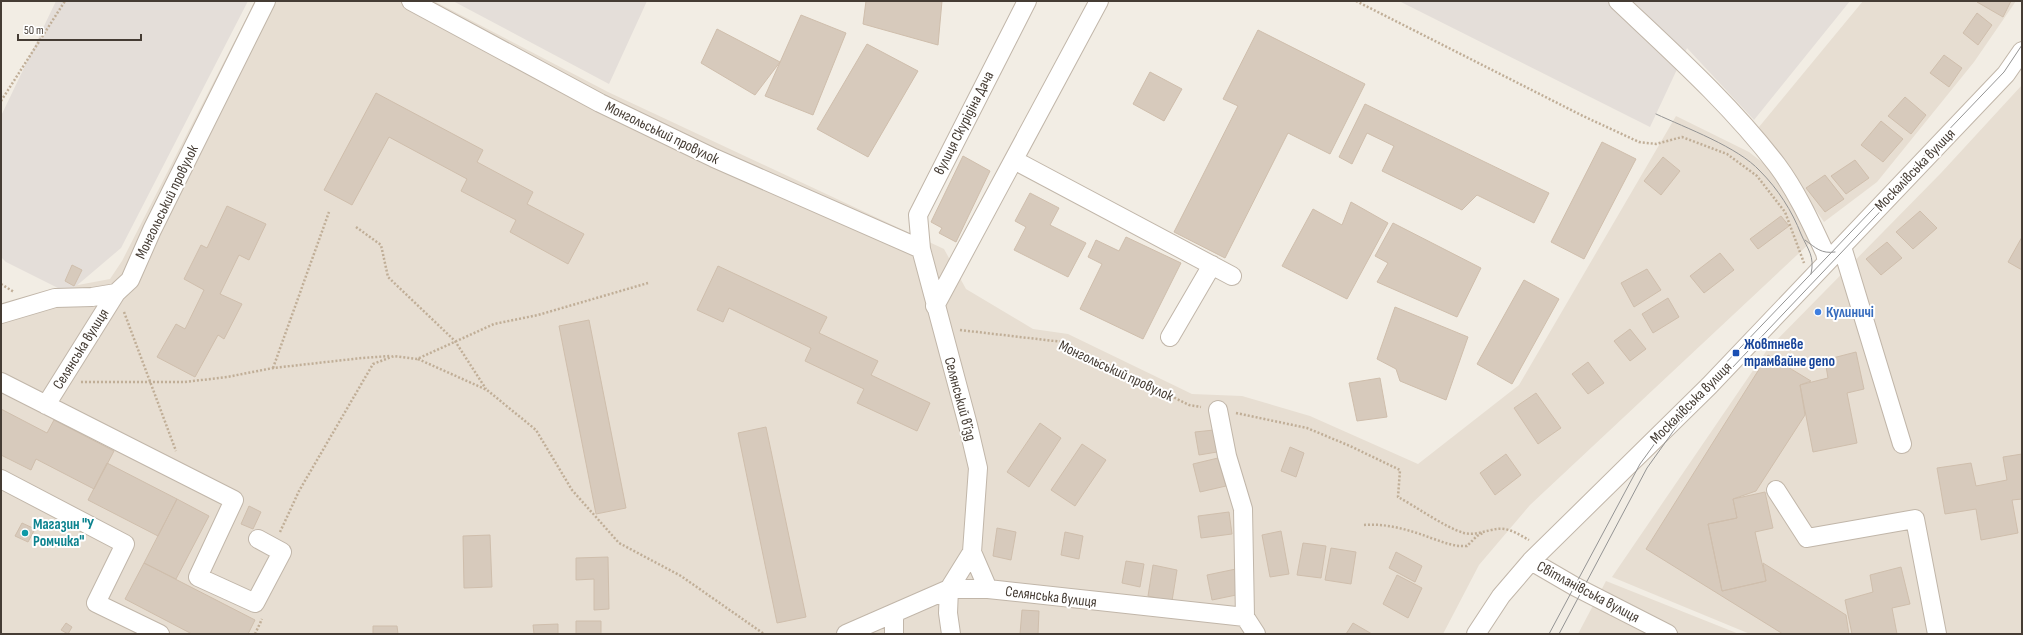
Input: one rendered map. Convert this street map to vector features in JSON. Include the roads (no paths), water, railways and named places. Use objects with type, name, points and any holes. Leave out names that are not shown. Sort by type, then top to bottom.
[{"type":"street","name":"Монгольський провулок","points":[[116,292],[130,280],[152,230],[266,1]]},
{"type":"street","name":"Монгольський провулок","points":[[411,1],[628,117],[714,158],[921,249]]},
{"type":"street","name":"вулиця Скурідіна Дача","points":[[921,249],[918,215],[1027,1]]},
{"type":"street","points":[[935,306],[1099,1]]},
{"type":"street","points":[[1618,1],[1688,66],[1777,166],[1798,197],[1825,253],[1827,262]]},
{"type":"street","name":"Москалівська вулиця","points":[[1476,634],[1501,596],[1537,555],[1709,386],[2006,74],[2022,51]]},
{"type":"street","points":[[1014,160],[1232,276]]},
{"type":"street","name":"Селянський вʼїзд","points":[[921,249],[978,468],[972,552],[988,589]]},
{"type":"street","points":[[1843,250],[1902,444]]},
{"type":"street","points":[[1170,337],[1212,265]]},
{"type":"street","points":[[1,314],[55,298],[92,297],[116,292]]},
{"type":"street","name":"Селянська вулиця","points":[[46,405],[116,292]]},
{"type":"street","points":[[1,382],[234,500],[198,577],[255,603],[282,552],[266,543]]},
{"type":"street","points":[[1218,410],[1227,456],[1243,509],[1244,618],[1256,634]]},
{"type":"street","points":[[1,480],[125,544],[96,603],[160,634]]},
{"type":"street","points":[[1776,490],[1807,538],[1914,519],[1937,634]]},
{"type":"street","name":"Селянський вʼїзд","points":[[949,588],[972,552]]},
{"type":"street","name":"Світланівська вулиця","points":[[1537,555],[1574,586],[1668,634]]},
{"type":"street","points":[[949,588],[948,612],[951,634]]},
{"type":"street","name":"Селянська вулиця","points":[[846,634],[894,614],[949,588],[988,589],[1244,618]]},
{"type":"street","points":[[894,614],[894,634]]},
{"type":"tram line","points":[[1549,634],[1640,464],[1674,417],[2004,72],[2022,45]]},
{"type":"tram line","points":[[1656,114],[1739,154],[1767,178],[1784,201],[1810,253],[1812,262],[1811,274]]},
{"type":"tram line","points":[[1559,634],[1647,468],[1677,426],[1929,160]]},
{"type":"tram line","points":[[1805,240],[1822,251],[1835,252]]},
{"type":"place","name":"Кулиничі","points":[[1818,312]]},
{"type":"place","name":"Жовтневе трамвайне депо","points":[[1736,353]]},
{"type":"place","name":"Магазин \"У Ромчика\"","points":[[25,533]]}]
